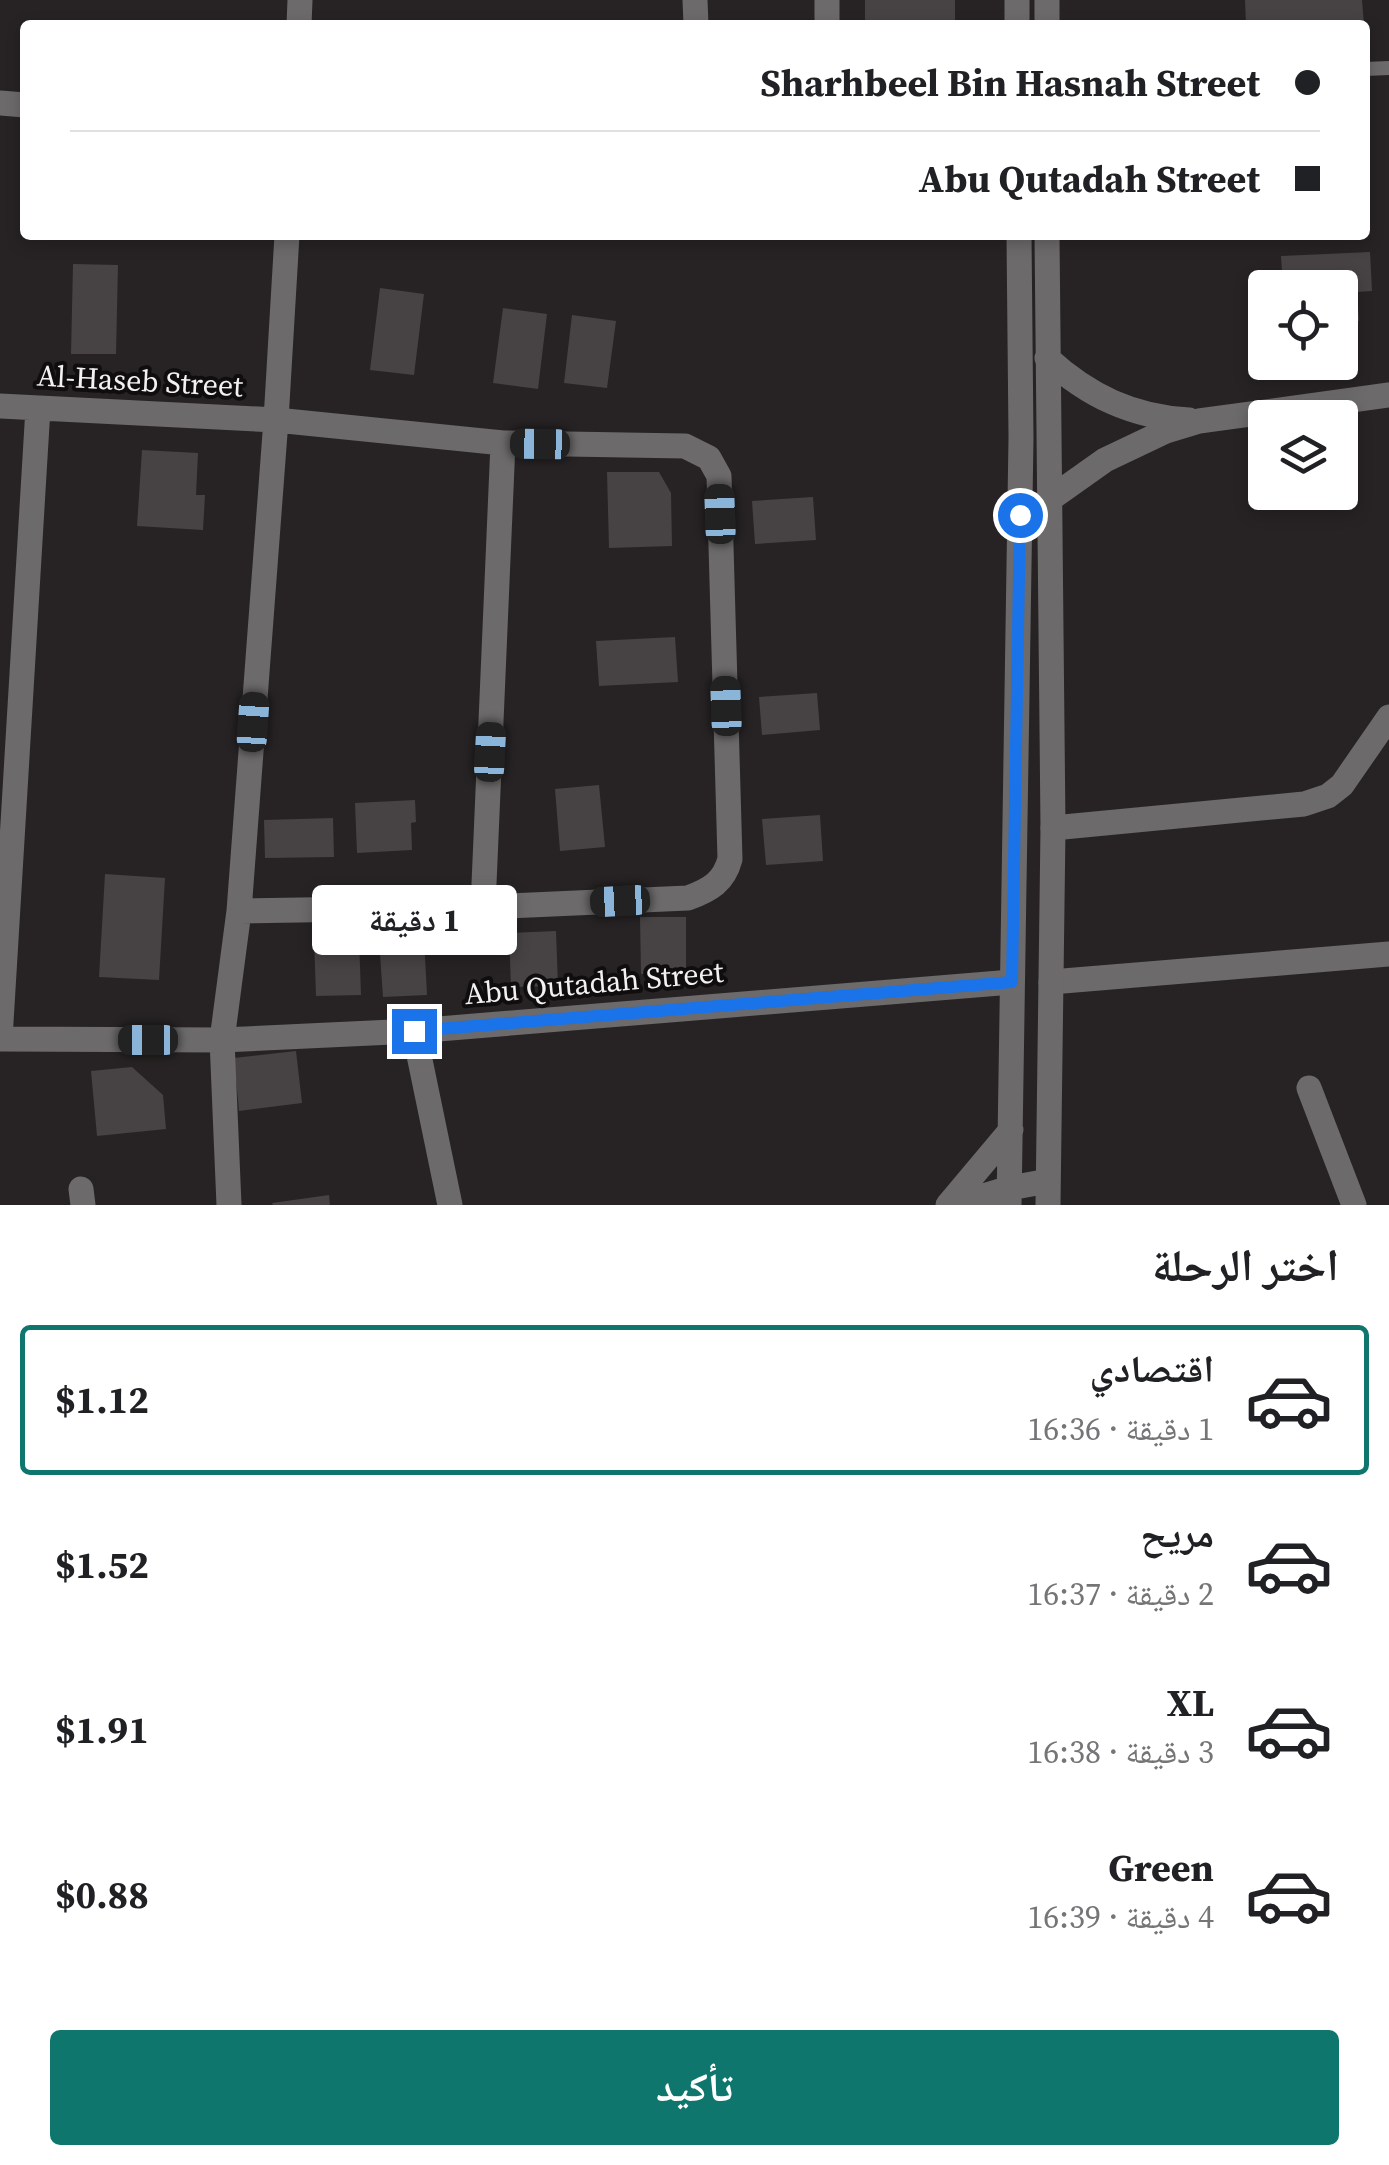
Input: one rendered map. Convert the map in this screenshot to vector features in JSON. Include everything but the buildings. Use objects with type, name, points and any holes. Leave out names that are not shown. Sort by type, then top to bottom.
[{"type":"street","points":[[229,1205],[222,1040],[239,911],[287,240]]},
{"type":"street","points":[[1010,1196],[1021,438],[1019,240]]},
{"type":"street","points":[[951,1205],[1048,1193],[1053,828],[1047,240]]},
{"type":"street","points":[[1047,358],[1091,393],[1116,405],[1170,420],[1199,421],[1389,395]]},
{"type":"street","name":"Al-Haseb Street","points":[[0,406],[276,420],[503,443],[685,446],[708,458],[718,476],[730,859],[717,884],[688,898],[239,911]]},
{"type":"street","points":[[0,1040],[38,408]]},
{"type":"street","points":[[1050,499],[1135,444],[1199,421]]},
{"type":"street","points":[[483,906],[503,443]]},
{"type":"street","points":[[1053,828],[1304,804],[1328,796],[1342,786],[1389,717]]},
{"type":"street","points":[[1051,982],[1389,954]]},
{"type":"street","name":"Abu Qutadah Street","points":[[0,1040],[222,1040],[414,1031],[1012,982]]},
{"type":"street","points":[[414,1031],[450,1205]]},
{"type":"street","points":[[1309,1088],[1354,1205]]},
{"type":"street","points":[[951,1205],[1011,1130]]},
{"type":"route","points":[[414,1031],[1012,982],[1020,515]]}]
